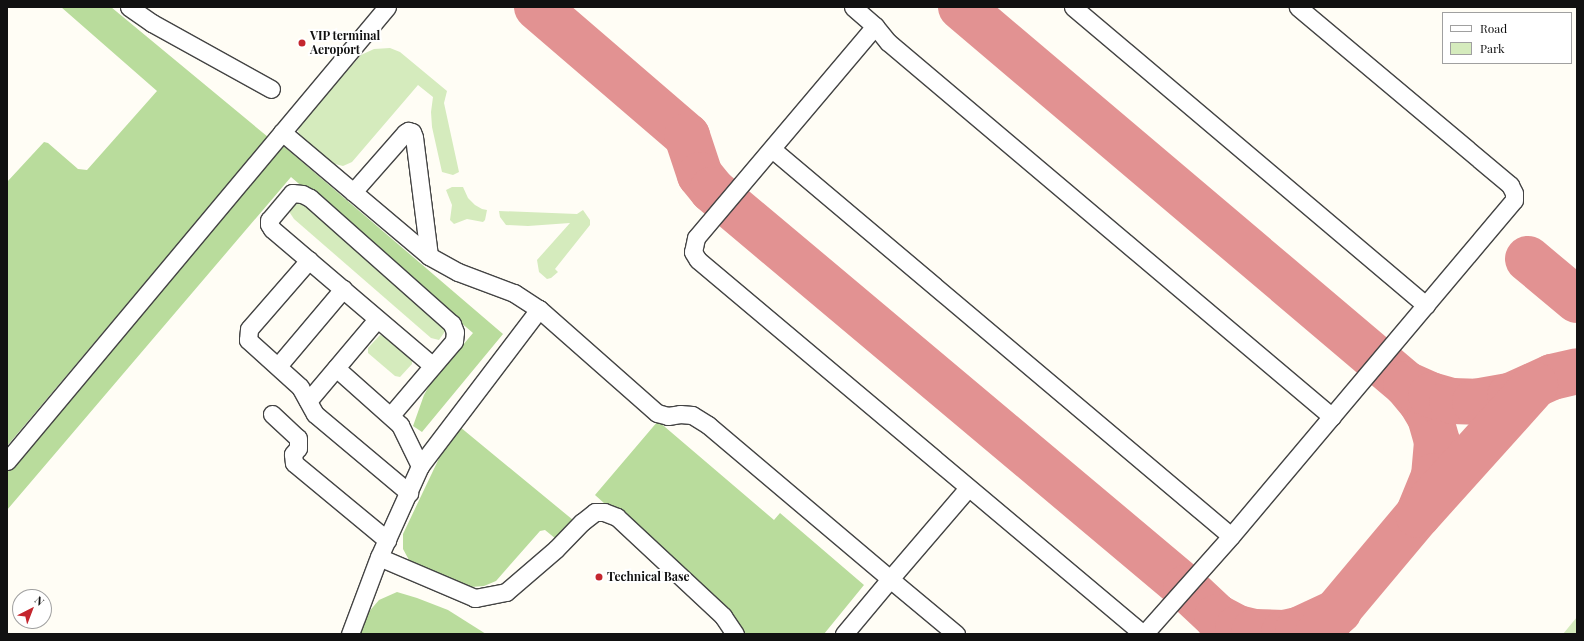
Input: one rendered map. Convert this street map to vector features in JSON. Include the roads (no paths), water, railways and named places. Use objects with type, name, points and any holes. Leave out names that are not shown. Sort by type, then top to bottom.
[{"type":"lane","points":[[130,7],[152,23],[271,89]]},
{"type":"lane","points":[[7,461],[388,7]]},
{"type":"lane","points":[[853,7],[875,26],[888,42],[1332,417]]},
{"type":"lane","points":[[1073,7],[1426,305]]},
{"type":"lane","points":[[875,26],[696,238],[693,252],[698,260],[968,488],[1144,634],[1231,536],[1514,200],[1514,193],[1510,185],[1298,7]]},
{"type":"lane","points":[[353,192],[405,133],[408,131],[412,132],[414,137],[429,256]]},
{"type":"lane","points":[[282,132],[429,256],[458,272],[514,293],[538,309],[657,413],[668,416],[680,414],[692,415],[708,425],[956,634]]},
{"type":"lane","points":[[772,149],[1231,536]]},
{"type":"lane","points":[[391,415],[433,366],[454,341],[455,332],[452,324],[310,198],[302,194],[292,193],[272,217],[269,224],[272,229],[433,366]]},
{"type":"lane","points":[[309,260],[249,329],[247,335],[251,345],[278,366],[300,387],[315,414],[409,493]]},
{"type":"lane","points":[[278,366],[343,289]]},
{"type":"lane","points":[[350,634],[379,558],[420,466],[538,309]]},
{"type":"lane","points":[[308,401],[378,319]]},
{"type":"lane","points":[[336,368],[391,415],[400,425],[420,466]]},
{"type":"lane","points":[[272,414],[298,438],[298,448],[293,454],[294,463],[387,540]]},
{"type":"lane","points":[[844,634],[968,488]]},
{"type":"lane","points":[[379,558],[475,598],[506,592],[556,549],[582,522],[595,512],[604,512],[617,517],[724,616],[735,634]]},
{"type":"place","name":"VIP terminal Aeroport","points":[[302,43]]},
{"type":"place","name":"Technical Base","points":[[599,577]]}]
